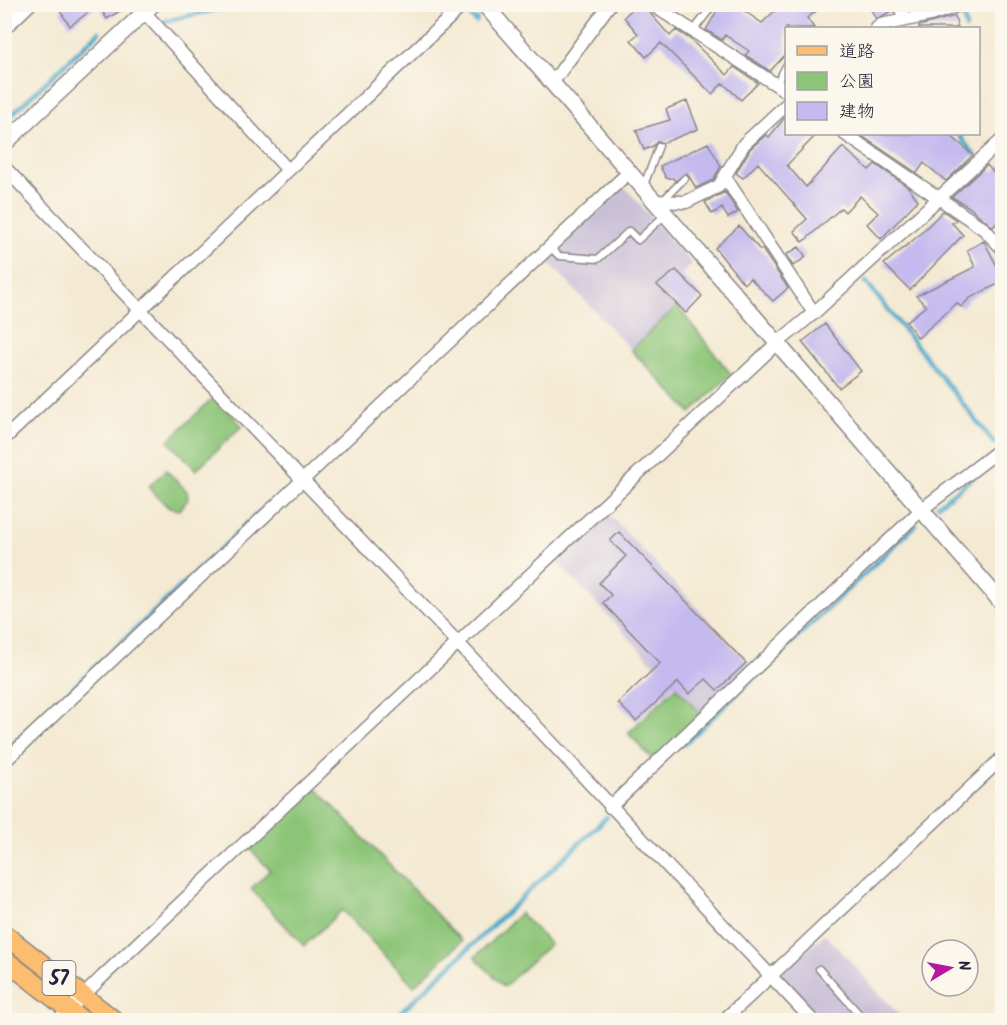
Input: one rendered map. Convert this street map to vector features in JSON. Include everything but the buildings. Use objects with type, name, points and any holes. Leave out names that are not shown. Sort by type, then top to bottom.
[{"type":"main road","name":"57","points":[[4,934],[114,1020]]},
{"type":"main road","name":"57","points":[[4,959],[70,1017]]},
{"type":"street","points":[[8,4],[17,16]]},
{"type":"street","points":[[4,29],[30,4]]},
{"type":"street","points":[[4,439],[464,4]]},
{"type":"street","points":[[484,4],[660,206],[776,345],[1002,603]]},
{"type":"street","points":[[552,83],[610,4]]},
{"type":"street","points":[[651,4],[781,88]]},
{"type":"street","points":[[898,4],[906,19]]},
{"type":"street","points":[[880,27],[930,15],[962,4]]},
{"type":"street","points":[[4,144],[150,7],[288,170]]},
{"type":"street","points":[[660,206],[687,202],[719,186],[744,144],[785,106]]},
{"type":"street","points":[[847,135],[940,197],[984,229],[1002,248]]},
{"type":"street","points":[[70,1017],[82,996],[458,642],[776,345],[814,313],[1002,140]]},
{"type":"street","points":[[4,167],[301,481],[458,642],[610,807],[812,1020]]},
{"type":"street","points":[[4,762],[629,172]]},
{"type":"street","points":[[724,177],[814,313]]},
{"type":"street","points":[[610,807],[921,510],[1002,448]]},
{"type":"street","points":[[724,1020],[1002,758]]},
{"type":"lane","points":[[693,31],[714,4]]},
{"type":"lane","points":[[781,88],[785,70]]},
{"type":"lane","points":[[642,188],[659,146]]},
{"type":"lane","points":[[550,247],[559,256],[598,259],[629,231],[638,240],[660,206],[685,178]]},
{"type":"lane","points":[[819,969],[860,1015],[855,1020]]},
{"type":"shaded area","points":[[622,184],[692,264],[663,291],[677,306],[631,350],[544,257]]},
{"type":"shaded area","points":[[606,511],[752,666],[701,714],[555,560]]},
{"type":"shaded area","points":[[825,934],[901,1017],[898,1020],[819,1020],[780,979],[779,974]]},
{"type":"green space","points":[[677,306],[731,374],[691,413],[631,350]]},
{"type":"green space","points":[[214,397],[242,426],[196,470],[168,441]]},
{"type":"green space","points":[[166,470],[187,491],[188,499],[180,510],[169,508],[148,487]]},
{"type":"green space","points":[[676,687],[701,714],[653,760],[628,733]]},
{"type":"green space","points":[[316,788],[462,941],[414,986],[342,910],[304,946],[251,889],[270,870],[250,849]]},
{"type":"green space","points":[[520,913],[550,944],[504,987],[475,957]]},
{"type":"waterway","points":[[165,21],[242,4]]},
{"type":"waterway","points":[[963,10],[966,27]]},
{"type":"waterway","points":[[468,13],[476,22],[477,19]]},
{"type":"waterway","points":[[4,122],[99,32]]},
{"type":"waterway","points":[[960,135],[959,136],[974,154]]},
{"type":"waterway","points":[[866,282],[994,443]]},
{"type":"waterway","points":[[938,505],[979,473]]},
{"type":"waterway","points":[[4,753],[265,507]]},
{"type":"waterway","points":[[684,744],[916,525]]},
{"type":"waterway","points":[[393,1020],[607,817]]}]
